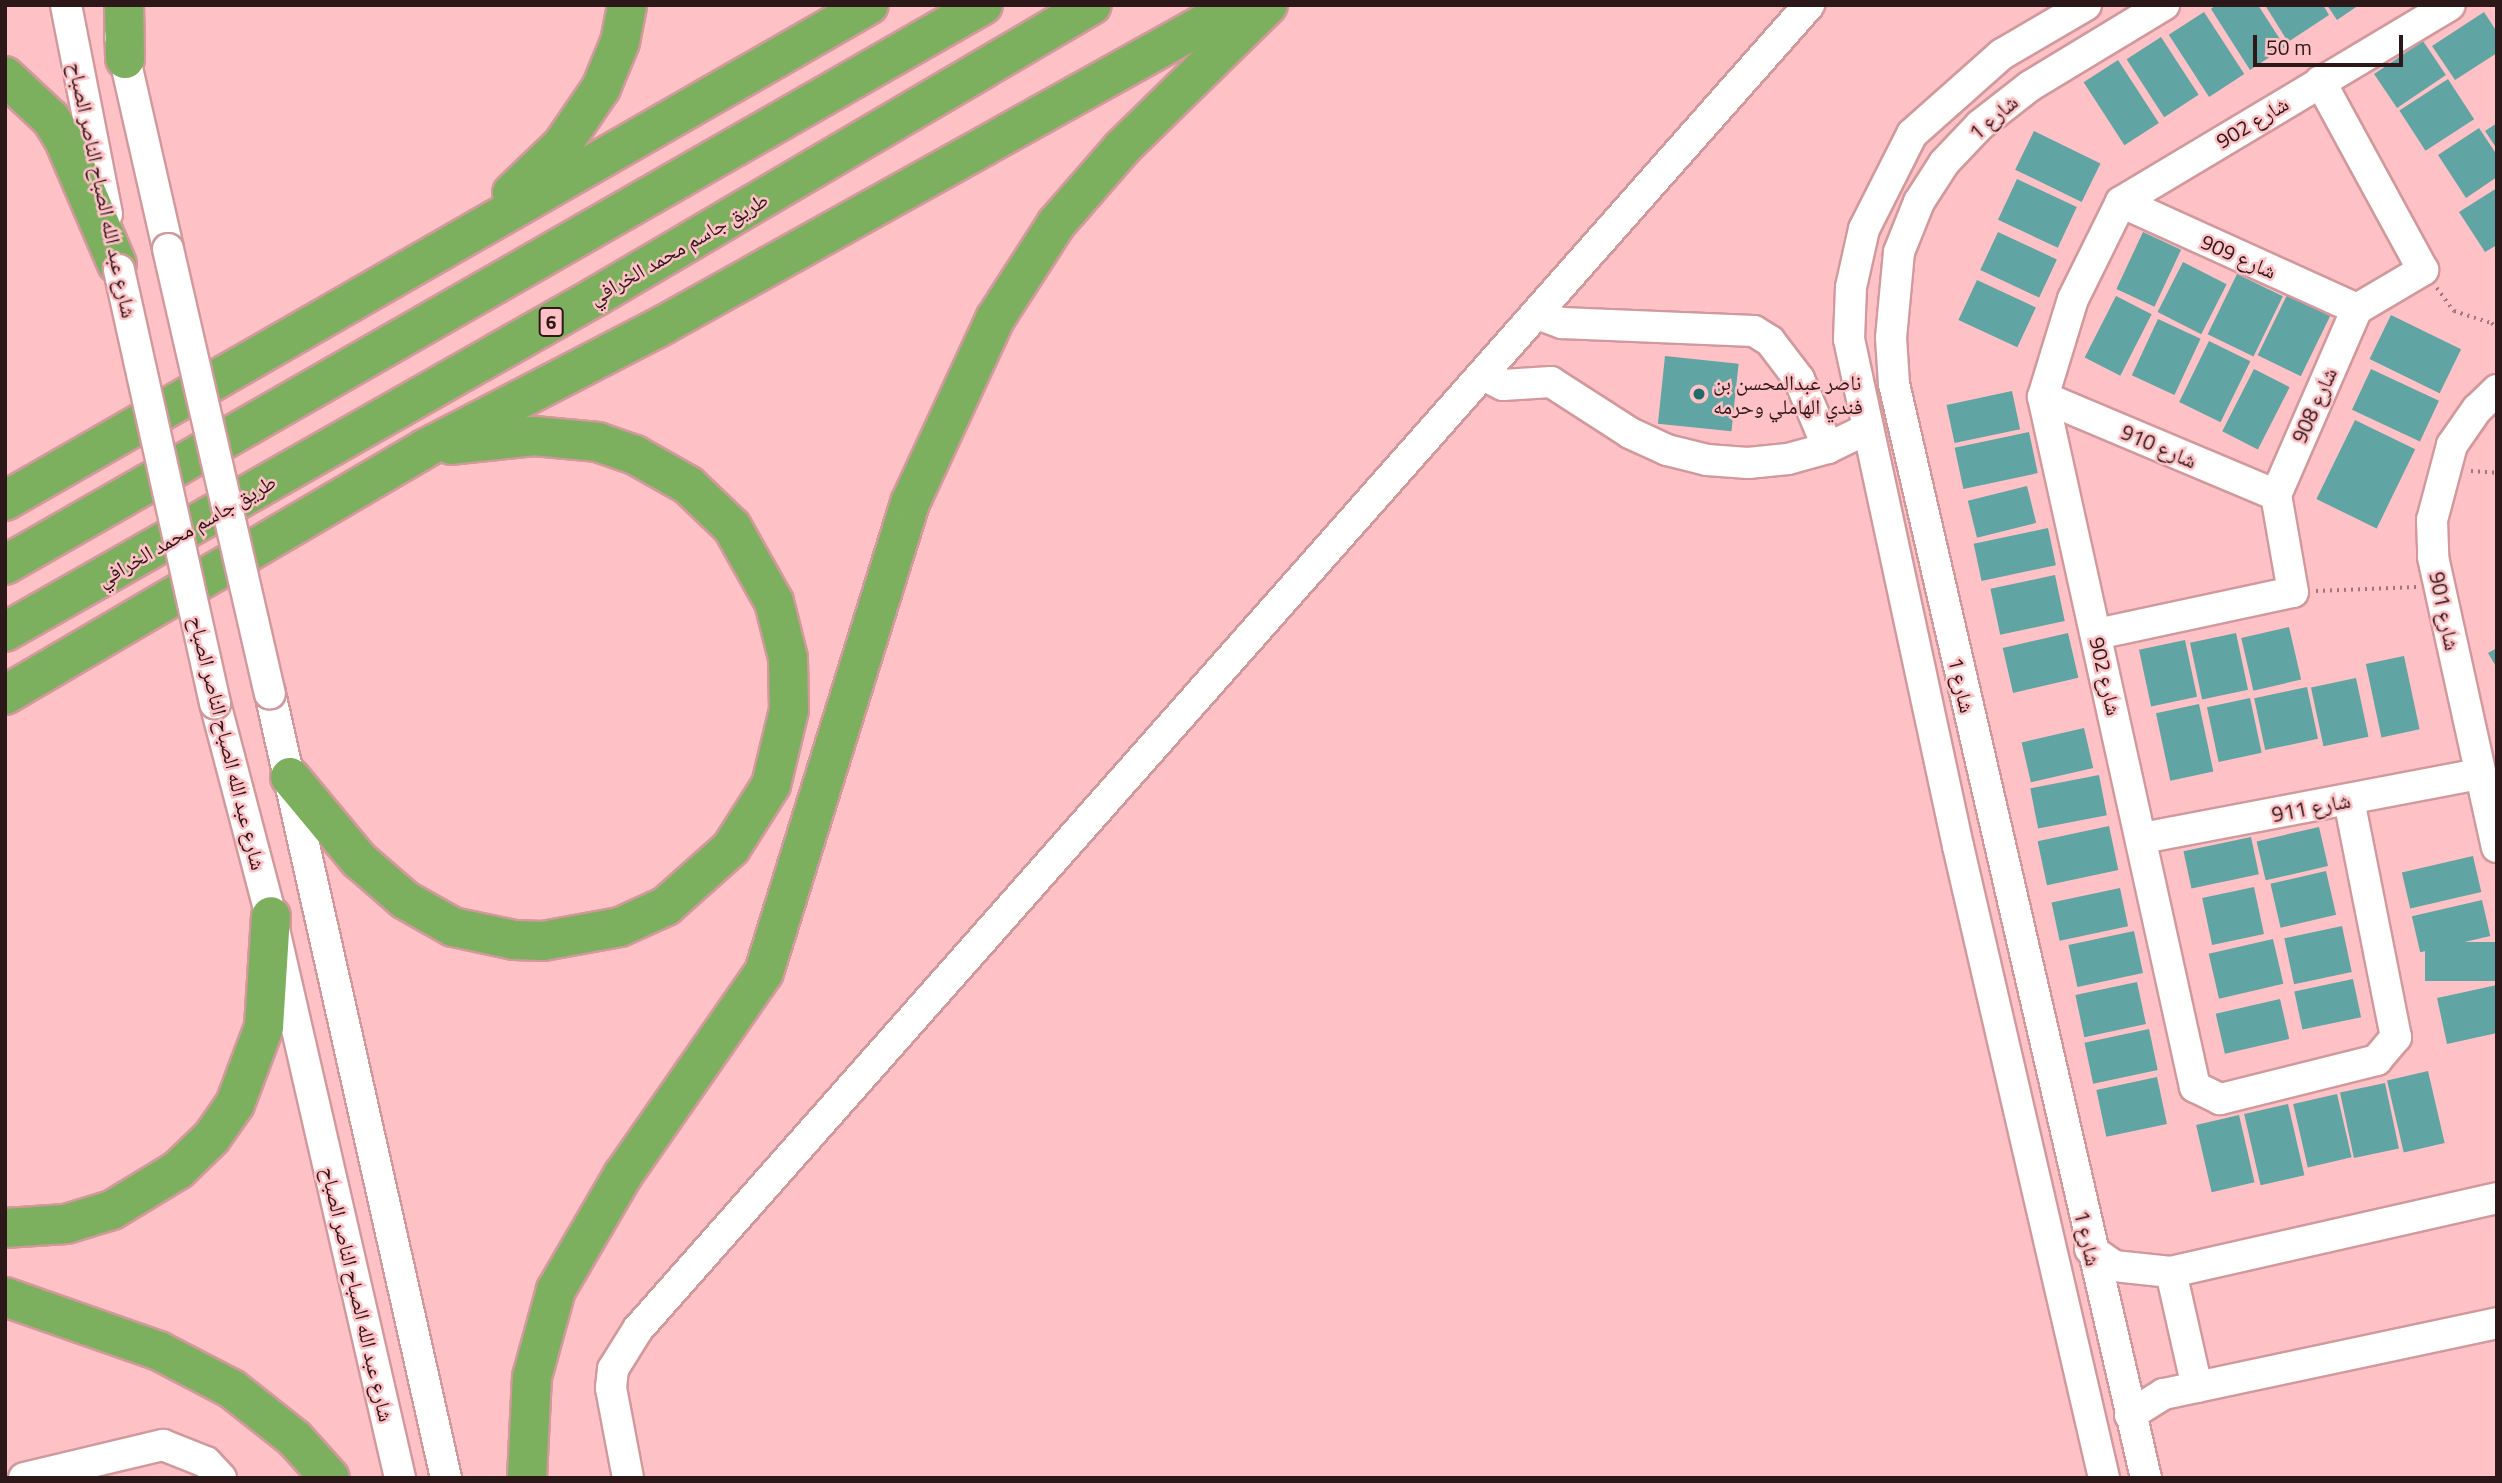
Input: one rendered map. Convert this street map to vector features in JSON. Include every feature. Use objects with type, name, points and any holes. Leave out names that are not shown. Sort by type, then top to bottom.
[{"type":"highway","points":[[124,5],[125,59]]},
{"type":"highway","points":[[456,241],[562,145],[612,64],[627,5]]},
{"type":"highway","points":[[5,501],[869,5]]},
{"type":"highway","points":[[5,565],[983,5]]},
{"type":"highway","name":"طريق جاسم محمد الخرافي","points":[[5,632],[595,297],[1092,5]]},
{"type":"highway","points":[[5,695],[424,449],[665,324],[1238,5]]},
{"type":"highway","points":[[527,1478],[532,1377],[555,1290],[623,1175],[764,972],[910,503],[995,319],[1056,224],[1122,148],[1268,5]]},
{"type":"highway","points":[[5,76],[51,119],[63,138],[118,267]]},
{"type":"highway","points":[[290,777],[359,860],[405,900],[453,927],[514,940],[543,941],[620,927],[666,906],[731,848],[771,785],[789,710],[784,635],[756,562],[732,527],[710,505],[662,469],[598,442],[534,436],[424,449]]},
{"type":"highway","points":[[5,485],[67,467]]},
{"type":"highway","points":[[5,1228],[66,1224],[112,1210],[178,1170],[212,1137],[235,1104],[264,1027],[271,916]]},
{"type":"highway","points":[[5,1297],[159,1351],[232,1389],[295,1439],[330,1478]]},
{"type":"street","name":"شارع عبد الله الصباح الناصر الصباح","points":[[66,5],[118,267],[215,703],[271,916],[400,1478]]},
{"type":"street","points":[[113,5],[290,777],[446,1478]]},
{"type":"street","points":[[628,1478],[611,1388],[613,1369],[638,1329],[1809,5]]},
{"type":"street","name":"شارع 1","points":[[2086,5],[2002,54],[1948,98],[1912,134],[1883,185],[1864,229],[1851,287],[1849,339],[1865,430],[1958,846],[2104,1478]]},
{"type":"street","name":"شارع 1","points":[[2146,1478],[2090,1249],[1894,384],[1892,294],[1899,252],[1919,202],[1944,163],[1980,125],[2030,86],[2164,5]]},
{"type":"street","name":"شارع 902","points":[[2349,800],[2396,1037],[2377,1059],[2220,1099],[2195,1087],[2143,838],[2043,397],[2073,299],[2121,202],[2450,5]]},
{"type":"street","points":[[2320,81],[2423,270],[2357,309]]},
{"type":"street","name":"شارع 909","points":[[2121,202],[2357,309]]},
{"type":"street","name":"شارع 908","points":[[2276,495],[2357,309]]},
{"type":"street","points":[[1536,314],[1562,323],[1754,331],[1770,341],[1799,379],[1828,448]]},
{"type":"street","points":[[1483,375],[1503,385],[1551,382],[1630,433],[1686,456],[1727,463],[1768,462],[1828,448],[1865,430]]},
{"type":"street","name":"شارع 901","points":[[2497,390],[2477,409],[2452,445],[2438,484],[2432,520],[2439,586],[2497,847]]},
{"type":"street","name":"شارع 910","points":[[2043,397],[2276,495]]},
{"type":"street","points":[[2097,634],[2293,592],[2276,495]]},
{"type":"street","name":"شارع 911","points":[[2143,838],[2480,774]]},
{"type":"street","points":[[1958,846],[1973,848],[1983,856],[1998,904],[2021,947]]},
{"type":"street","points":[[2090,1249],[2114,1266],[2171,1272],[2496,1199]]},
{"type":"street","points":[[2171,1272],[2197,1387]]},
{"type":"street","points":[[2130,1415],[2148,1400],[2197,1387],[2497,1323]]},
{"type":"street","points":[[24,1478],[163,1445],[206,1462],[221,1478]]},
{"type":"path","points":[[2423,270],[2454,311],[2492,323],[2497,330]]},
{"type":"path","points":[[2293,592],[2439,586]]},
{"type":"building","points":[[2216,5],[2258,5],[2285,47],[2250,70],[2211,9]]},
{"type":"building","points":[[2265,5],[2323,5],[2329,15],[2288,42]]},
{"type":"building","points":[[2327,5],[2359,5],[2337,20]]},
{"type":"building","points":[[2204,12],[2244,74],[2209,97],[2169,35]]},
{"type":"building","points":[[2484,12],[2497,32],[2497,53],[2455,80],[2432,46]]},
{"type":"building","points":[[2161,37],[2199,95],[2164,117],[2127,59]]},
{"type":"building","points":[[2423,41],[2446,75],[2397,108],[2374,74]]},
{"type":"building","points":[[2118,60],[2159,123],[2124,145],[2084,82]]},
{"type":"building","points":[[2448,79],[2474,119],[2425,151],[2399,111]]},
{"type":"building","points":[[2497,123],[2497,149],[2485,131]]},
{"type":"building","points":[[2479,128],[2497,155],[2497,177],[2466,198],[2438,155]]},
{"type":"building","points":[[2034,131],[2101,163],[2082,202],[2015,170]]},
{"type":"building","points":[[2017,179],[2077,207],[2058,248],[1998,220]]},
{"type":"building","points":[[2497,188],[2497,245],[2485,252],[2459,212]]},
{"type":"building","points":[[1998,232],[2057,259],[2039,298],[1980,270]]},
{"type":"building","points":[[2143,232],[2181,250],[2154,307],[2116,289]]},
{"type":"building","points":[[2183,262],[2227,284],[2201,334],[2158,312]]},
{"type":"building","points":[[2237,274],[2283,296],[2253,357],[2208,334]]},
{"type":"building","points":[[1977,280],[2036,307],[2017,347],[1958,320]]},
{"type":"building","points":[[2287,295],[2330,316],[2301,376],[2258,355]]},
{"type":"building","points":[[2116,296],[2152,314],[2120,376],[2085,357]]},
{"type":"building","points":[[2391,315],[2461,349],[2440,393],[2370,359]]},
{"type":"building","points":[[2158,319],[2201,339],[2174,395],[2132,375]]},
{"type":"building","points":[[2209,341],[2250,361],[2221,422],[2179,402]]},
{"type":"building","name":"ناصر عبدالمحسن بن فندي الهاملي وحرمه","points":[[1665,356],[1739,364],[1731,431],[1658,424]]},
{"type":"building","points":[[2254,369],[2290,387],[2258,450],[2222,431]]},
{"type":"building","points":[[2371,369],[2439,401],[2420,441],[2352,410]]},
{"type":"building","points":[[2012,391],[2020,429],[1955,443],[1946,405]]},
{"type":"building","points":[[2355,420],[2415,449],[2377,528],[2316,499]]},
{"type":"building","points":[[2029,432],[2038,473],[1963,489],[1955,448]]},
{"type":"building","points":[[2027,486],[2036,523],[1977,538],[1968,501]]},
{"type":"building","points":[[2048,528],[2056,565],[1982,581],[1974,544]]},
{"type":"building","points":[[2055,575],[2065,621],[2000,635],[1990,589]]},
{"type":"building","points":[[2289,627],[2301,680],[2253,691],[2241,638]]},
{"type":"building","points":[[2068,633],[2078,678],[2013,693],[2003,648]]},
{"type":"building","points":[[2236,633],[2248,690],[2202,700],[2190,643]]},
{"type":"building","points":[[2185,640],[2197,697],[2151,707],[2139,650]]},
{"type":"building","points":[[2497,648],[2497,668],[2488,653]]},
{"type":"building","points":[[2404,656],[2420,729],[2381,737],[2366,664]]},
{"type":"building","points":[[2356,678],[2368,737],[2323,746],[2311,688]]},
{"type":"building","points":[[2307,687],[2318,739],[2265,750],[2254,698]]},
{"type":"building","points":[[2250,698],[2262,753],[2219,762],[2207,707]]},
{"type":"building","points":[[2199,704],[2213,771],[2170,781],[2156,713]]},
{"type":"building","points":[[2084,728],[2093,768],[2031,782],[2022,742]]},
{"type":"building","points":[[2099,775],[2107,815],[2038,829],[2030,788]]},
{"type":"building","points":[[2109,826],[2118,870],[2047,885],[2038,841]]},
{"type":"building","points":[[2319,827],[2328,866],[2266,880],[2257,841]]},
{"type":"building","points":[[2251,837],[2259,874],[2191,889],[2184,851]]},
{"type":"building","points":[[2473,856],[2481,892],[2410,908],[2402,872]]},
{"type":"building","points":[[2326,871],[2336,915],[2281,928],[2270,884]]},
{"type":"building","points":[[2254,887],[2264,934],[2212,945],[2202,898]]},
{"type":"building","points":[[2120,888],[2128,926],[2060,941],[2052,903]]},
{"type":"building","points":[[2482,900],[2490,936],[2420,952],[2412,916]]},
{"type":"building","points":[[2342,926],[2352,972],[2294,984],[2284,938]]},
{"type":"building","points":[[2134,931],[2143,973],[2077,987],[2068,945]]},
{"type":"building","points":[[2273,939],[2283,984],[2219,999],[2209,954]]},
{"type":"building","points":[[2425,942],[2497,942],[2497,981],[2425,981]]},
{"type":"building","points":[[2353,979],[2361,1017],[2302,1030],[2294,991]]},
{"type":"building","points":[[2137,982],[2146,1024],[2084,1037],[2075,995]]},
{"type":"building","points":[[2497,985],[2497,1033],[2447,1044],[2437,998]]},
{"type":"building","points":[[2280,999],[2289,1039],[2225,1054],[2216,1014]]},
{"type":"building","points":[[2149,1029],[2158,1070],[2093,1084],[2084,1043]]},
{"type":"building","points":[[2428,1071],[2445,1143],[2404,1153],[2387,1080]]},
{"type":"building","points":[[2157,1077],[2167,1124],[2106,1137],[2096,1090]]},
{"type":"building","points":[[2385,1083],[2399,1149],[2354,1158],[2340,1093]]},
{"type":"building","points":[[2337,1094],[2352,1157],[2308,1167],[2293,1104]]},
{"type":"building","points":[[2288,1104],[2304,1175],[2261,1185],[2244,1114]]},
{"type":"building","points":[[2239,1115],[2255,1182],[2212,1192],[2196,1125]]},
{"type":"place","name":"ناصر عبدالمحسن بن فندي الهاملي وحرمه","points":[[1699,394]]}]
